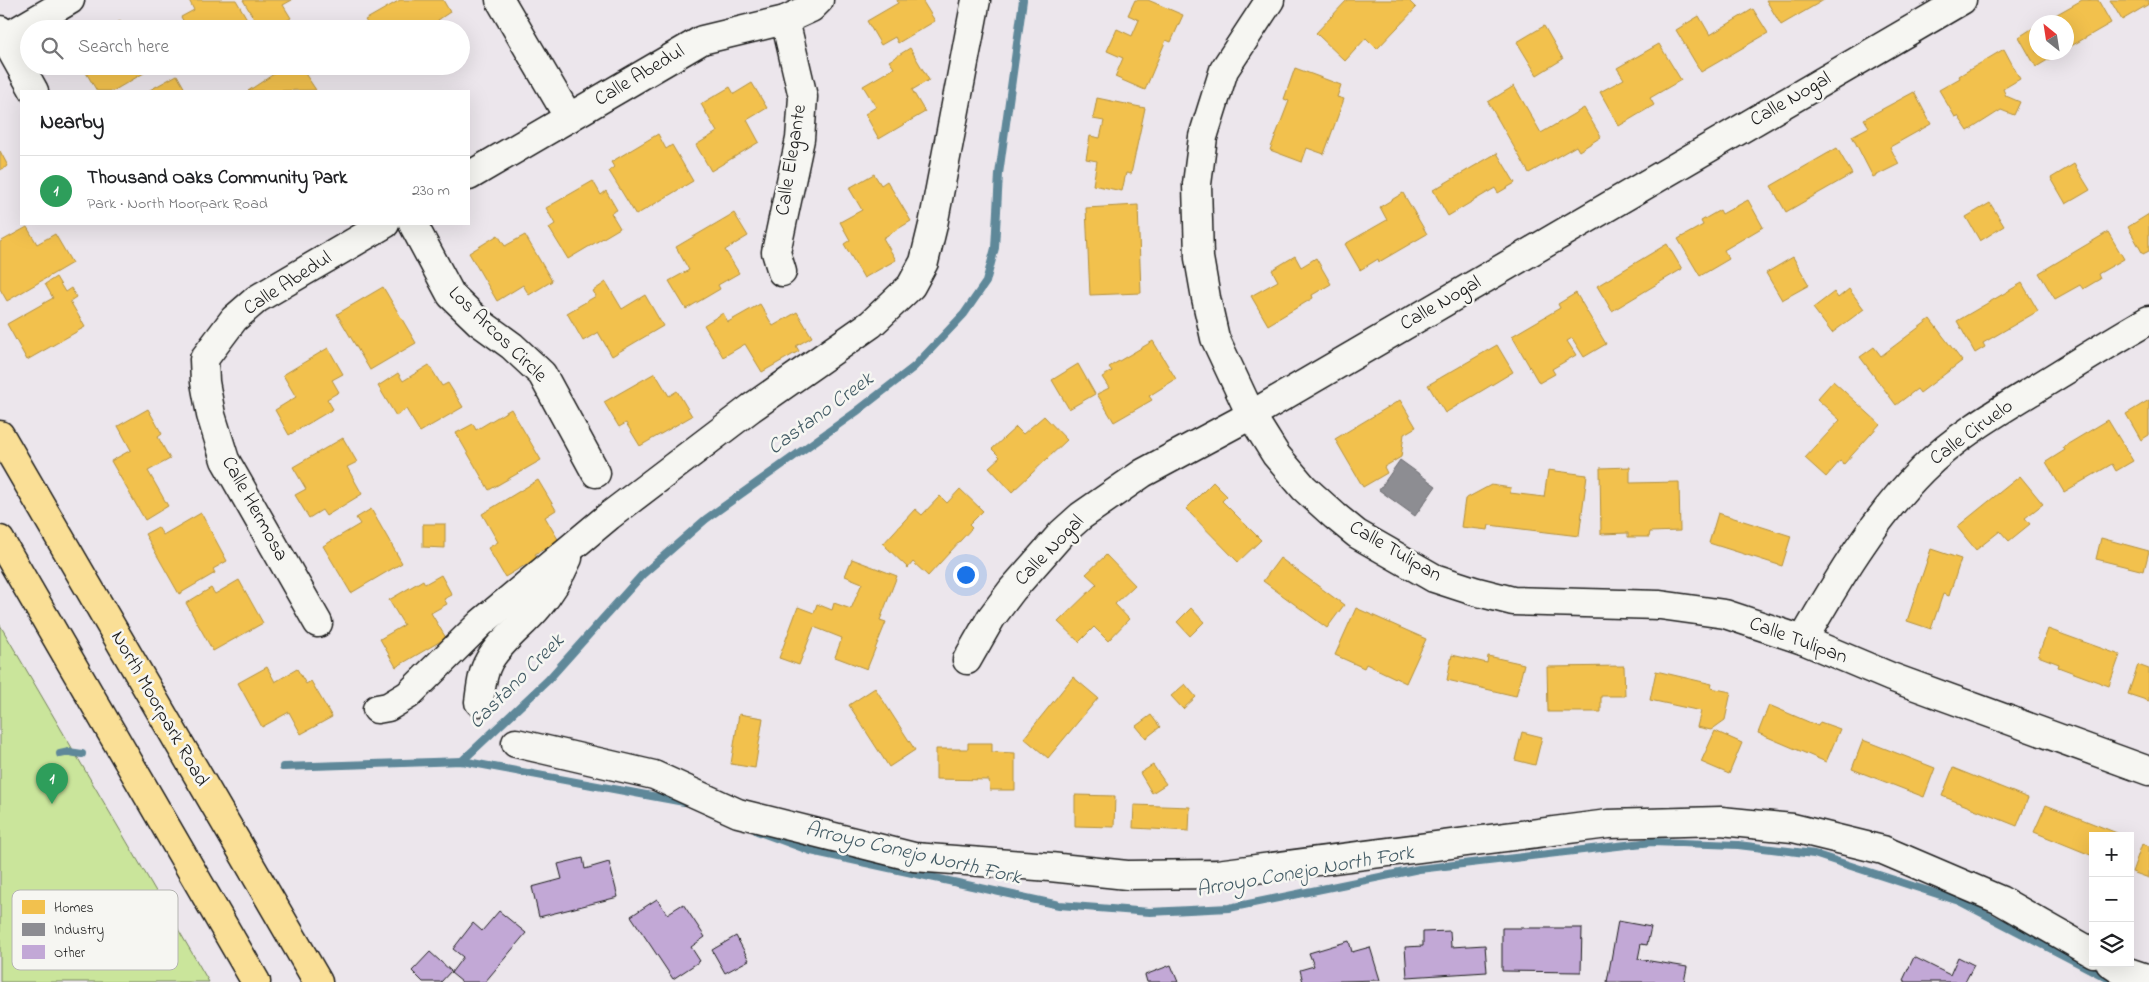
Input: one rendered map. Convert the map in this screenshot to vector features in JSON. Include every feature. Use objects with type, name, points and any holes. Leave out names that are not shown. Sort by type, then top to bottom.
[{"type":"main road","name":"North Moorpark Road","points":[[0,435],[318,982]]},
{"type":"main road","points":[[0,540],[256,982]]},
{"type":"street","points":[[30,20],[70,0]]},
{"type":"street","points":[[500,0],[569,118]]},
{"type":"street","name":"Calle Abedul","points":[[470,175],[702,40],[785,20],[811,8],[819,0]]},
{"type":"street","points":[[377,709],[388,707],[408,695],[481,623],[609,516],[751,408],[870,324],[911,286],[924,262],[933,225],[976,0]]},
{"type":"street","name":"Calle Tulipan","points":[[1270,0],[1224,70],[1203,137],[1197,184],[1199,258],[1215,338],[1251,415],[1276,455],[1304,488],[1335,516],[1357,534],[1434,578],[1474,591],[1513,600],[1660,605],[1725,614],[1803,640],[1891,677],[2149,771]]},
{"type":"street","name":"Calle Nogal","points":[[968,660],[991,618],[1012,590],[1062,532],[1081,516],[1143,473],[1251,415],[1962,0]]},
{"type":"street","name":"Calle Elegante","points":[[782,272],[776,252],[800,139],[803,97],[785,20]]},
{"type":"street","points":[[20,25],[2,34],[20,66]]},
{"type":"street","points":[[25,75],[33,90]]},
{"type":"street","name":"Calle Abedul","points":[[204,359],[234,319],[257,299],[383,225]]},
{"type":"street","name":"Los Arcos Circle","points":[[414,225],[451,295],[479,322],[512,346],[542,374],[596,473]]},
{"type":"street","name":"Calle Ciruelo","points":[[1803,640],[1840,576],[1904,490],[1952,443],[1994,415],[2149,320]]},
{"type":"street","name":"Calle Hermosa","points":[[204,359],[205,382],[211,414],[225,460],[318,623]]},
{"type":"street","points":[[479,702],[482,678],[489,661],[507,638],[538,607],[559,578],[572,547]]},
{"type":"street","points":[[516,743],[654,774],[738,812],[914,857],[1127,875],[1217,874],[1608,824],[1721,821],[1793,828],[1883,850],[2000,900],[2089,951]]},
{"type":"street","points":[[2116,967],[2149,979]]},
{"type":"green space","points":[[0,625],[155,890],[12,890],[12,970],[178,970],[178,929],[209,982],[0,982]]},
{"type":"building: Homes","points":[[189,0],[236,0],[248,20],[183,20],[181,17],[194,10]]},
{"type":"building: Homes","points":[[243,0],[292,0],[283,5],[291,18],[288,20],[255,20]]},
{"type":"building: Homes","points":[[400,0],[443,0],[450,12],[438,20],[365,20]]},
{"type":"building: Homes","points":[[897,0],[922,0],[935,21],[898,43],[895,37],[881,45],[867,21],[898,3]]},
{"type":"building: Homes","points":[[1135,0],[1148,0],[1183,15],[1171,42],[1166,40],[1145,90],[1115,77],[1123,58],[1107,51],[1117,29],[1132,36],[1139,20],[1128,15]]},
{"type":"building: Homes","points":[[1347,0],[1408,0],[1416,8],[1377,49],[1366,38],[1345,61],[1316,33]]},
{"type":"building: Homes","points":[[1766,0],[1824,0],[1781,25]]},
{"type":"building: Homes","points":[[2082,0],[2098,0],[2111,23],[2074,44],[2074,15],[2055,15]]},
{"type":"building: Homes","points":[[2110,0],[2149,0],[2149,4],[2122,20]]},
{"type":"building: Homes","points":[[1753,9],[1768,33],[1701,72],[1676,30],[1699,16],[1710,35]]},
{"type":"building: Homes","points":[[1544,26],[1563,59],[1537,75],[1517,42]]},
{"type":"building: Homes","points":[[2029,31],[2029,55],[2019,37]]},
{"type":"building: Homes","points":[[1659,44],[1681,80],[1650,98],[1654,105],[1619,126],[1600,92],[1624,79],[1617,68]]},
{"type":"building: Homes","points":[[910,48],[929,80],[912,90],[925,112],[879,139],[865,114],[876,107],[863,86],[894,68],[889,61]]},
{"type":"building: Homes","points":[[2004,49],[2020,79],[2003,89],[2006,96],[2020,102],[2014,115],[2001,110],[1968,131],[1958,116],[1955,117],[1939,90]]},
{"type":"building: Homes","points":[[2032,60],[2048,60],[2036,67]]},
{"type":"building: Homes","points":[[1295,68],[1341,85],[1337,97],[1344,99],[1324,154],[1307,148],[1302,162],[1270,150],[1289,101],[1284,99]]},
{"type":"building: Homes","points":[[87,75],[141,75],[115,90],[96,90]]},
{"type":"building: Homes","points":[[177,75],[185,90],[150,90]]},
{"type":"building: Homes","points":[[272,75],[306,75],[316,90],[250,90]]},
{"type":"building: Homes","points":[[752,83],[767,108],[747,120],[759,142],[711,171],[696,145],[717,132],[701,104],[730,87],[734,94]]},
{"type":"building: Homes","points":[[1514,86],[1541,133],[1584,108],[1601,137],[1579,151],[1576,146],[1529,173],[1488,102]]},
{"type":"building: Homes","points":[[1914,92],[1931,124],[1890,147],[1899,164],[1873,177],[1852,136],[1869,127],[1864,119]]},
{"type":"building: Homes","points":[[1097,98],[1145,108],[1131,174],[1126,173],[1122,191],[1093,185],[1097,161],[1086,159],[1090,136],[1100,138],[1104,121],[1093,119]]},
{"type":"building: Homes","points":[[658,134],[666,149],[672,145],[693,181],[636,215],[609,171],[614,167],[611,162]]},
{"type":"building: Homes","points":[[1837,148],[1852,174],[1786,212],[1771,186]]},
{"type":"building: Homes","points":[[0,151],[8,166],[0,170]]},
{"type":"building: Homes","points":[[1497,153],[1515,183],[1498,193],[1495,188],[1448,216],[1433,190]]},
{"type":"building: Homes","points":[[2074,164],[2090,190],[2066,204],[2051,178]]},
{"type":"building: Homes","points":[[874,174],[881,185],[887,181],[911,221],[883,238],[896,260],[864,278],[844,244],[850,240],[840,222],[862,210],[849,188]]},
{"type":"building: Homes","points":[[593,181],[601,195],[606,191],[617,210],[611,213],[620,228],[568,259],[549,228],[555,224],[546,208]]},
{"type":"building: Homes","points":[[1403,193],[1427,234],[1379,262],[1378,259],[1360,270],[1345,244],[1387,220],[1380,207]]},
{"type":"building: Homes","points":[[1748,200],[1763,227],[1724,250],[1729,259],[1700,276],[1678,239],[1703,225],[1701,221],[1720,210],[1722,214]]},
{"type":"building: Homes","points":[[1990,203],[2004,226],[1980,241],[1966,217]]},
{"type":"building: Homes","points":[[1138,205],[1141,293],[1090,295],[1086,208]]},
{"type":"building: Homes","points":[[734,213],[748,236],[725,250],[739,273],[718,285],[720,289],[686,309],[669,281],[689,270],[676,247]]},
{"type":"building: Homes","points":[[2149,214],[2149,251],[2143,254],[2128,227]]},
{"type":"building: Homes","points":[[27,227],[37,244],[55,234],[72,263],[7,301],[0,289],[0,242]]},
{"type":"building: Homes","points":[[2108,232],[2124,259],[2098,274],[2100,279],[2083,289],[2080,285],[2055,299],[2039,273]]},
{"type":"building: Homes","points":[[498,235],[505,246],[525,235],[552,281],[529,295],[523,285],[497,301],[469,253]]},
{"type":"building: Homes","points":[[1667,244],[1682,269],[1612,311],[1597,286]]},
{"type":"building: Homes","points":[[1295,256],[1301,267],[1316,258],[1331,284],[1312,295],[1313,298],[1268,325],[1251,296],[1278,281],[1272,270]]},
{"type":"building: Homes","points":[[1793,257],[1809,285],[1782,300],[1766,273]]},
{"type":"building: Homes","points":[[56,277],[65,292],[71,288],[76,297],[70,301],[85,327],[27,360],[7,324],[53,298],[45,284]]},
{"type":"building: Homes","points":[[606,282],[622,309],[645,295],[663,326],[612,356],[598,332],[583,341],[567,313],[596,296],[593,291]]},
{"type":"building: Homes","points":[[2022,283],[2038,311],[1983,343],[1985,347],[1975,353],[1957,321]]},
{"type":"building: Homes","points":[[383,287],[416,343],[370,370],[337,314]]},
{"type":"building: Homes","points":[[1849,289],[1864,309],[1832,333],[1813,308],[1834,292],[1838,298]]},
{"type":"building: Homes","points":[[1576,293],[1606,344],[1584,357],[1572,338],[1567,341],[1576,355],[1552,369],[1555,374],[1539,383],[1512,336],[1560,308],[1558,304]]},
{"type":"building: Homes","points":[[760,304],[773,326],[797,312],[812,337],[796,346],[799,351],[762,372],[745,344],[723,357],[704,325],[723,313],[728,322]]},
{"type":"building: Homes","points":[[1930,319],[1962,361],[1920,393],[1917,389],[1896,405],[1860,357],[1874,347],[1881,356]]},
{"type":"building: Homes","points":[[1153,341],[1176,379],[1149,396],[1152,400],[1114,422],[1097,394],[1109,388],[1102,377],[1112,371],[1109,367]]},
{"type":"building: Homes","points":[[1497,345],[1513,372],[1445,413],[1428,385]]},
{"type":"building: Homes","points":[[328,348],[343,374],[332,380],[339,392],[327,399],[333,409],[289,435],[275,410],[296,397],[283,375]]},
{"type":"building: Homes","points":[[1078,364],[1095,394],[1069,409],[1052,380]]},
{"type":"building: Homes","points":[[429,365],[442,386],[448,383],[463,407],[420,432],[406,409],[396,416],[378,386],[398,373],[403,381]]},
{"type":"building: Homes","points":[[655,373],[669,396],[677,391],[692,416],[640,446],[626,423],[619,427],[604,402]]},
{"type":"building: Homes","points":[[1833,381],[1880,424],[1844,464],[1840,461],[1826,477],[1805,458],[1840,420],[1817,399]]},
{"type":"building: Homes","points":[[1400,400],[1416,427],[1404,434],[1401,457],[1384,467],[1387,473],[1363,487],[1335,439]]},
{"type":"building: Homes","points":[[2149,400],[2149,435],[2141,440],[2126,414]]},
{"type":"building: Homes","points":[[148,409],[162,434],[158,437],[170,459],[148,471],[168,506],[145,520],[111,461],[131,450],[118,426]]},
{"type":"building: Homes","points":[[511,409],[541,460],[489,490],[456,433],[473,424],[476,430]]},
{"type":"building: Homes","points":[[1044,416],[1067,440],[1012,492],[989,467],[1000,457],[992,449],[1016,427],[1023,434]]},
{"type":"building: Homes","points":[[2108,420],[2133,461],[2116,471],[2112,464],[2064,492],[2046,462],[2065,450],[2063,447]]},
{"type":"building: Homes","points":[[343,438],[357,462],[347,467],[362,494],[326,516],[322,510],[309,518],[295,495],[306,489],[293,467]]},
{"type":"building: Homes","points":[[1630,467],[1630,483],[1679,482],[1680,531],[1650,532],[1649,537],[1628,537],[1628,533],[1601,534],[1600,468]]},
{"type":"building: Homes","points":[[1548,470],[1587,475],[1579,536],[1489,525],[1488,530],[1461,527],[1465,499],[1491,485],[1511,488],[1510,493],[1544,497]]},
{"type":"building: Homes","points":[[2020,476],[2043,504],[2025,518],[2030,524],[2009,541],[2000,531],[1976,550],[1957,527]]},
{"type":"building: Homes","points":[[538,480],[556,510],[545,517],[559,541],[535,554],[537,558],[505,577],[488,548],[498,542],[482,514]]},
{"type":"building: Homes","points":[[1213,482],[1227,496],[1222,501],[1261,540],[1238,562],[1186,509]]},
{"type":"building: Homes","points":[[960,489],[983,511],[969,525],[972,528],[928,576],[913,562],[908,568],[883,544],[915,509],[922,515],[940,496],[947,503]]},
{"type":"building: Homes","points":[[371,509],[402,563],[351,593],[323,546],[360,524],[356,518]]},
{"type":"building: Homes","points":[[201,513],[227,561],[213,569],[215,573],[179,594],[145,534],[158,527],[163,535]]},
{"type":"building: Homes","points":[[1718,513],[1791,536],[1782,566],[1709,543]]},
{"type":"building: Homes","points":[[423,524],[445,524],[445,548],[423,547]]},
{"type":"building: Homes","points":[[2101,538],[2149,551],[2144,571],[2096,559]]},
{"type":"building: Homes","points":[[1931,549],[1961,559],[1949,596],[1943,594],[1931,629],[1907,621]]},
{"type":"building: Homes","points":[[1106,555],[1135,585],[1115,604],[1129,619],[1108,641],[1094,627],[1079,642],[1058,622],[1097,584],[1086,574]]},
{"type":"building: Homes","points":[[1280,558],[1344,605],[1327,628],[1263,581]]},
{"type":"building: Homes","points":[[852,559],[897,576],[880,620],[886,622],[867,669],[835,657],[842,638],[814,627],[799,665],[779,658],[798,607],[814,613],[817,604],[832,610],[834,603],[851,609],[862,583],[845,576]]},
{"type":"building: Homes","points":[[441,575],[452,595],[444,599],[447,604],[431,613],[446,638],[396,667],[380,639],[404,625],[389,600],[423,580],[425,584]]},
{"type":"building: Homes","points":[[239,580],[263,623],[213,651],[186,603],[211,588],[215,594]]},
{"type":"building: Homes","points":[[1191,608],[1204,622],[1190,636],[1177,622]]},
{"type":"building: Homes","points":[[1356,608],[1426,639],[1406,683],[1366,664],[1364,668],[1335,655]]},
{"type":"building: Homes","points":[[2048,629],[2120,655],[2109,686],[2058,667],[2059,664],[2038,656]]},
{"type":"building: Homes","points":[[1452,655],[1487,663],[1488,656],[1524,664],[1516,696],[1447,680]]},
{"type":"building: Homes","points":[[2138,665],[2149,669],[2149,701],[2128,694]]},
{"type":"building: Homes","points":[[1624,666],[1625,696],[1601,696],[1601,712],[1548,712],[1547,667]]},
{"type":"building: Homes","points":[[267,667],[275,682],[297,669],[306,684],[311,681],[332,717],[301,734],[289,712],[262,727],[238,683]]},
{"type":"building: Homes","points":[[1656,671],[1712,684],[1711,688],[1731,692],[1725,720],[1711,730],[1697,727],[1701,711],[1650,700]]},
{"type":"building: Homes","points":[[1073,677],[1098,698],[1048,758],[1024,738]]},
{"type":"building: Homes","points":[[1185,684],[1196,697],[1183,709],[1171,696]]},
{"type":"building: Homes","points":[[875,688],[915,750],[889,767],[849,705]]},
{"type":"building: Homes","points":[[1769,705],[1818,726],[1820,722],[1840,729],[1826,762],[1758,733]]},
{"type":"building: Homes","points":[[739,714],[763,718],[755,768],[731,764]]},
{"type":"building: Homes","points":[[1151,715],[1160,727],[1146,738],[1136,726]]},
{"type":"building: Homes","points":[[1715,731],[1742,743],[1729,774],[1701,762]]},
{"type":"building: Homes","points":[[1522,732],[1542,737],[1535,765],[1515,760]]},
{"type":"building: Homes","points":[[1863,740],[1935,768],[1924,797],[1852,769]]},
{"type":"building: Homes","points":[[968,743],[992,743],[992,752],[1015,753],[1015,790],[990,790],[989,780],[936,779],[936,749],[968,749]]},
{"type":"building: Homes","points":[[1153,765],[1166,784],[1152,793],[1140,773]]},
{"type":"building: Homes","points":[[1953,768],[2028,798],[2017,826],[1942,796]]},
{"type":"building: Homes","points":[[1075,795],[1115,796],[1114,827],[1075,826]]},
{"type":"building: Homes","points":[[1134,805],[1190,807],[1189,831],[1133,828]]},
{"type":"building: Homes","points":[[2046,805],[2114,832],[2089,832],[2089,854],[2034,832]]},
{"type":"building: Homes","points":[[2142,844],[2149,846],[2149,878],[2134,873],[2134,866]]},
{"type":"building: Industry","points":[[1400,460],[1436,486],[1415,516],[1379,490]]},
{"type":"building: Other","points":[[583,858],[585,869],[609,862],[618,897],[539,917],[532,887],[562,879],[558,864]]},
{"type":"building: Other","points":[[657,899],[667,914],[683,904],[705,937],[691,947],[700,961],[673,979],[631,916]]},
{"type":"building: Other","points":[[499,911],[526,933],[485,982],[462,982],[451,973],[463,957],[453,949],[473,923],[482,931]]},
{"type":"building: Other","points":[[1618,921],[1651,927],[1647,945],[1641,944],[1638,959],[1687,967],[1684,982],[1607,982]]},
{"type":"building: Other","points":[[1502,928],[1582,928],[1581,972],[1502,971]]},
{"type":"building: Other","points":[[1450,931],[1451,947],[1485,945],[1487,972],[1407,977],[1405,947],[1423,946],[1423,932]]},
{"type":"building: Other","points":[[736,936],[749,960],[725,973],[712,950]]},
{"type":"building: Other","points":[[1349,941],[1352,952],[1370,947],[1380,980],[1303,982],[1300,970],[1314,966],[1309,953]]},
{"type":"building: Other","points":[[430,952],[451,971],[441,982],[423,982],[412,971]]},
{"type":"building: Other","points":[[1914,957],[1950,975],[1958,957],[1974,965],[1965,982],[1906,982],[1903,980]]},
{"type":"building: Other","points":[[1171,965],[1178,982],[1147,982],[1145,975]]},
{"type":"waterway","name":"Castano Creek","points":[[462,761],[548,680],[642,575],[706,519],[856,412],[914,367],[964,314],[986,282],[995,248],[999,174],[1023,0]]},
{"type":"waterway","name":"Arroyo Conejo North Fork","points":[[60,754],[69,752],[82,754]]},
{"type":"waterway","name":"Arroyo Conejo North Fork","points":[[283,767],[462,761],[684,802]]},
{"type":"waterway","name":"Arroyo Conejo North Fork","points":[[757,831],[811,851],[1059,905],[1150,912],[1229,908],[1419,869],[1652,842],[1738,845],[1814,854],[1959,901],[2115,982]]},
{"type":"place","name":"Thousand Oaks Community Park","points":[[52,804]]}]
